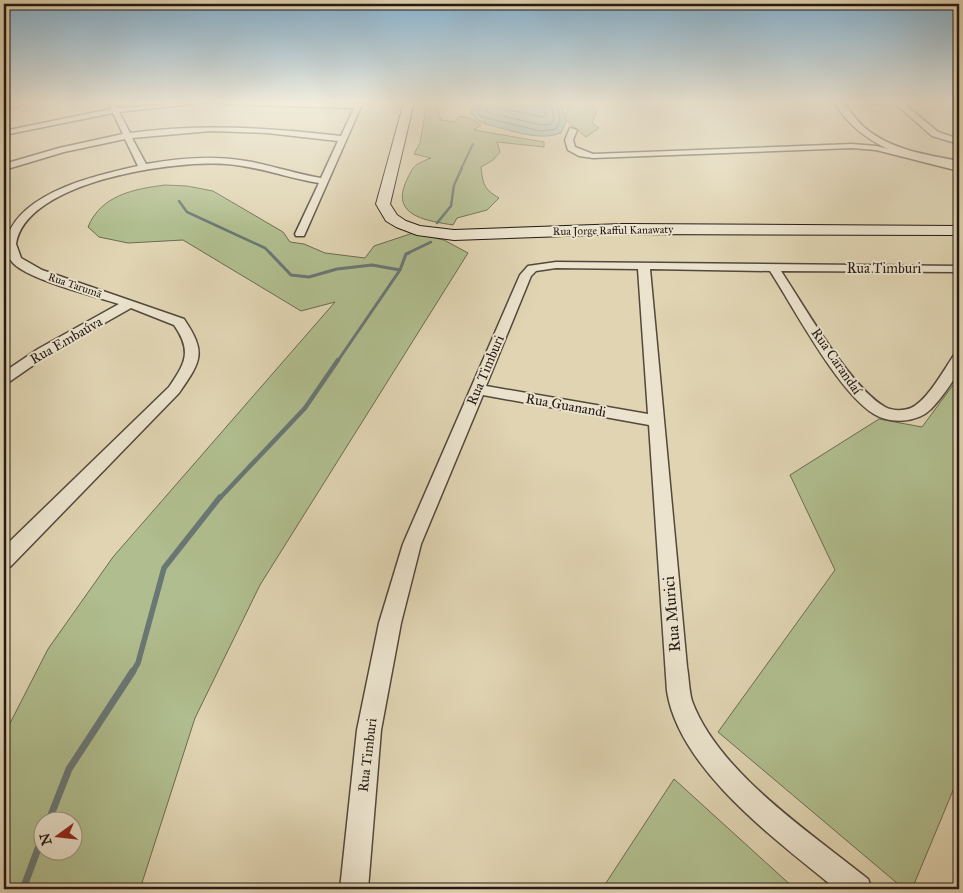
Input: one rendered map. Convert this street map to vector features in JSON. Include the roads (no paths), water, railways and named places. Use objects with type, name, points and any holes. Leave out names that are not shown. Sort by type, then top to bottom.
[{"type":"main road","name":"Rua Jorge Rafful Kanawaty","points":[[398,144],[383,204],[385,211],[391,218],[417,230],[454,235],[622,228],[959,231]]},
{"type":"main road","name":"Rua Jorge Rafful Kanawaty","points":[[408,144],[395,203],[403,215],[429,225],[464,228],[619,223],[959,224]]},
{"type":"street","points":[[4,167],[64,149],[91,144]]},
{"type":"street","points":[[132,144],[143,167]]},
{"type":"street","points":[[300,234],[342,144]]},
{"type":"street","points":[[570,144],[571,148],[582,154],[592,156],[852,146],[876,148],[959,168]]},
{"type":"street","points":[[887,144],[914,154],[959,164]]},
{"type":"street","name":"Rua Tarumã","points":[[4,560],[174,390],[190,368],[192,349],[187,334],[179,322],[38,272],[18,261],[10,248],[7,236],[23,218],[65,190],[108,175],[143,167],[182,161],[226,161],[325,181]]},
{"type":"street","name":"Rua Timburi","points":[[354,889],[369,730],[390,623],[412,544],[526,274],[532,268],[556,265],[959,269]]},
{"type":"street","name":"Rua Murici","points":[[644,267],[676,667],[682,704],[706,750],[740,790],[858,889]]},
{"type":"street","name":"Rua Carandaí","points":[[773,267],[855,390],[880,411],[897,416],[912,414],[922,409],[959,358]]},
{"type":"street","name":"Rua Embaúva","points":[[4,378],[43,352],[129,304]]},
{"type":"street","name":"Rua Guanandi","points":[[476,389],[656,421]]},
{"type":"waterway","points":[[461,169],[473,144]]},
{"type":"waterway","points":[[437,223],[451,206],[454,185],[462,168]]},
{"type":"waterway","points":[[179,201],[187,212],[265,248],[270,253]]},
{"type":"waterway","points":[[406,254],[431,242]]},
{"type":"waterway","points":[[270,253],[291,275],[309,277],[337,269],[372,265],[400,270]]},
{"type":"waterway","points":[[400,270],[406,254]]},
{"type":"waterway","points":[[337,362],[400,270]]},
{"type":"waterway","points":[[219,499],[305,408],[338,360]]},
{"type":"waterway","points":[[132,673],[138,663],[164,568],[220,497]]},
{"type":"waterway","points":[[53,810],[69,769],[133,671]]},
{"type":"waterway","points":[[23,889],[34,860]]}]
